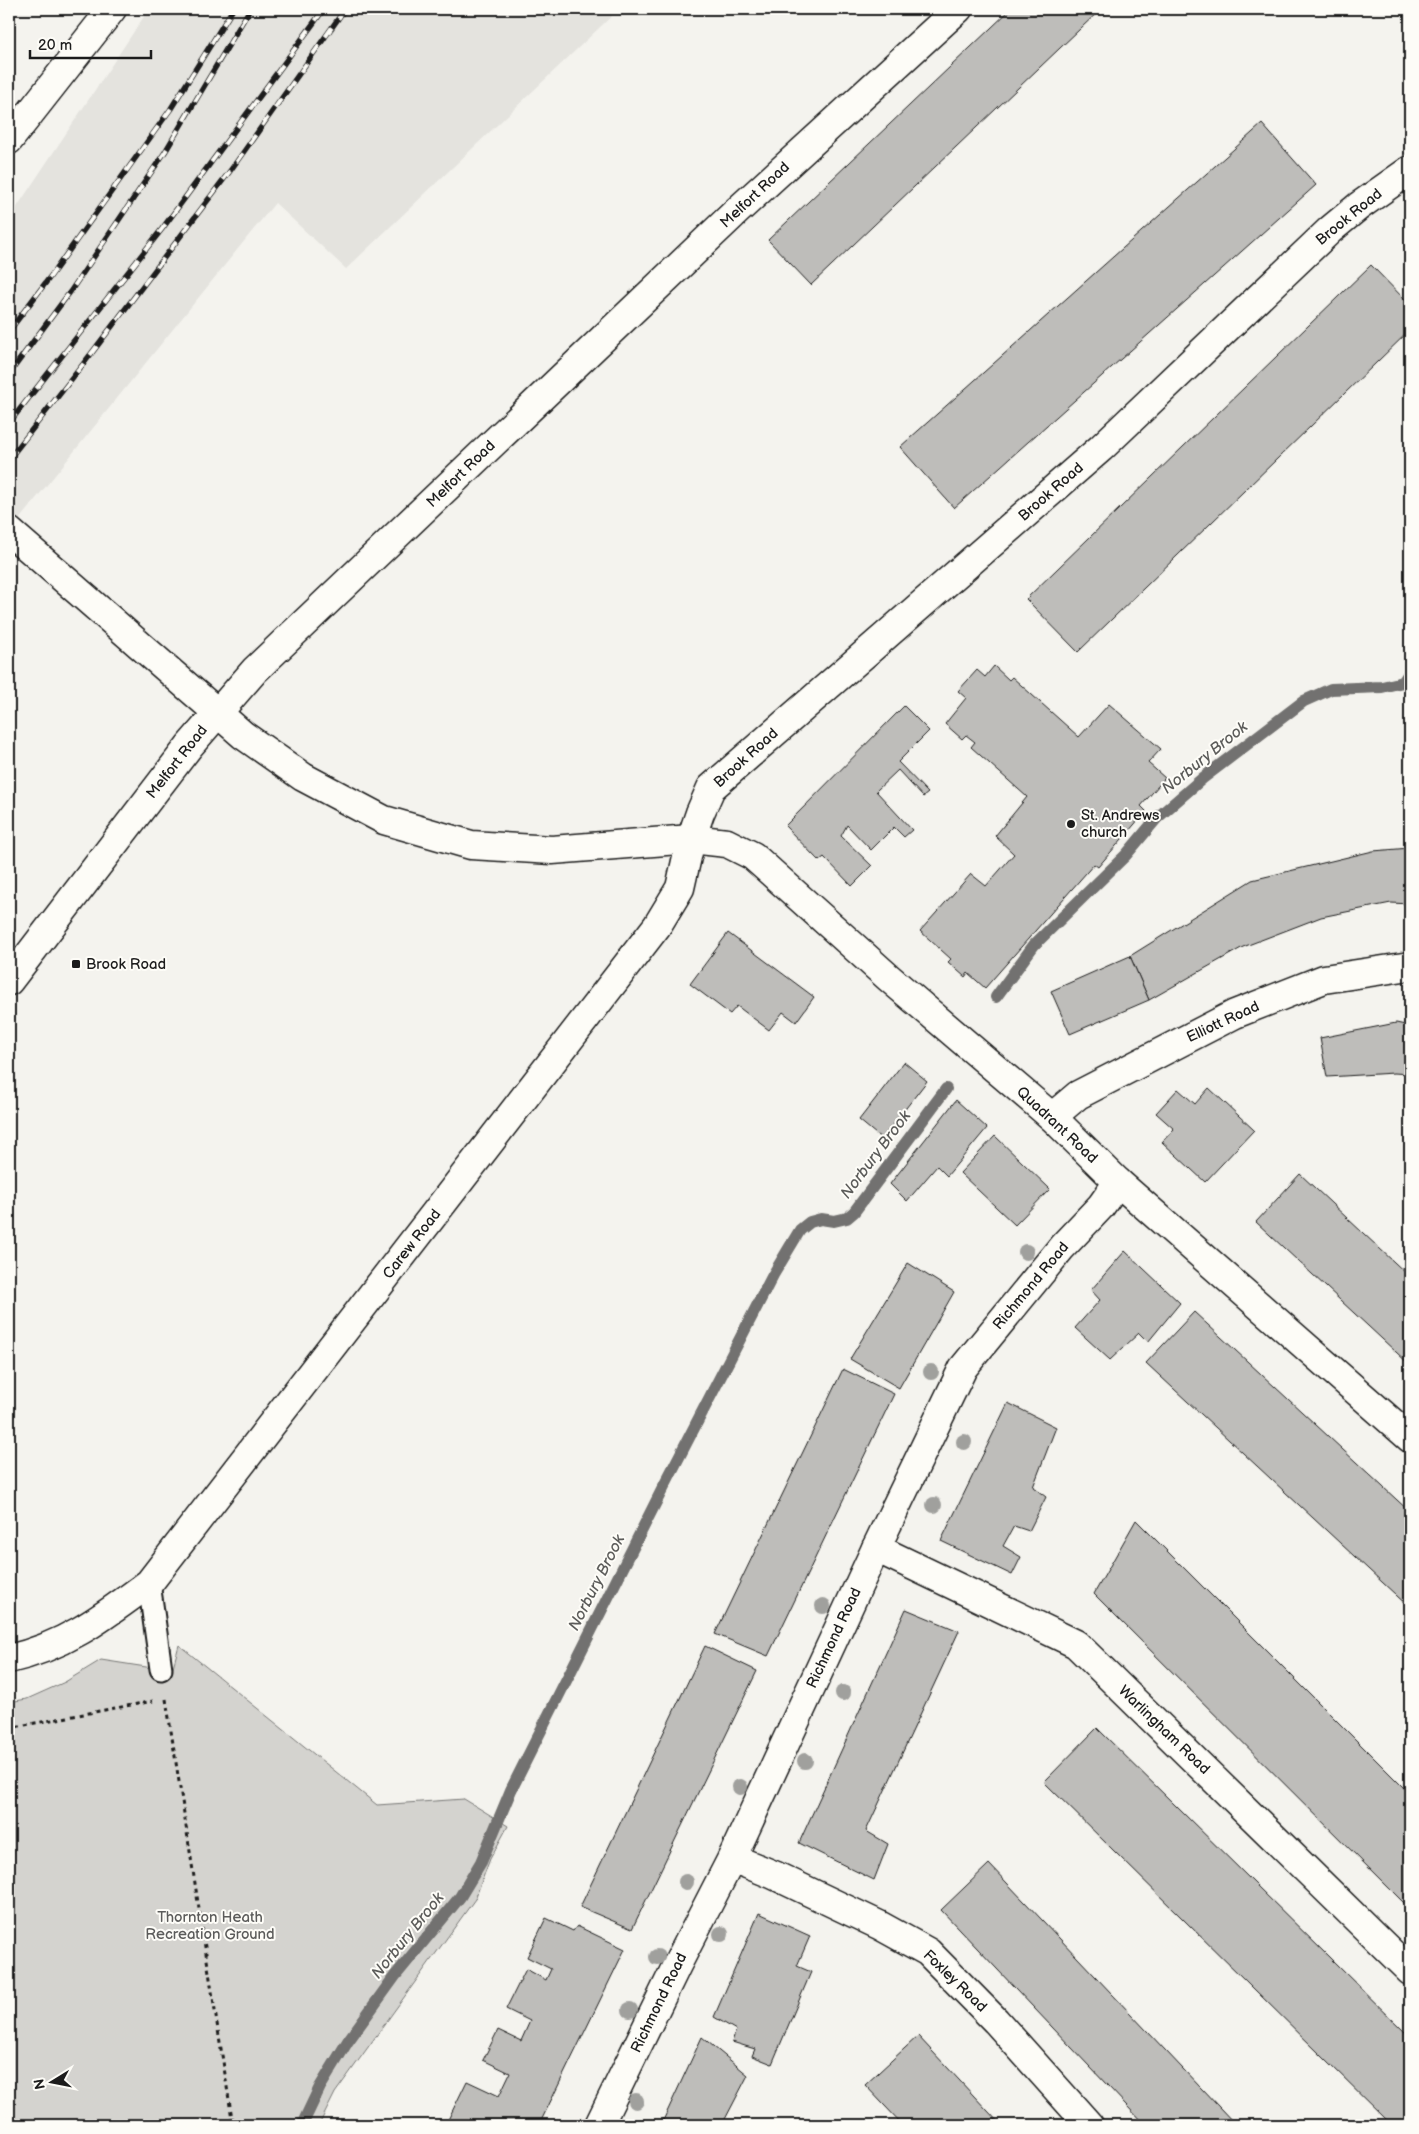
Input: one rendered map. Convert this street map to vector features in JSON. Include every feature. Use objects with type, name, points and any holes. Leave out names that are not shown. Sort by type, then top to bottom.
[{"type":"street","points":[[9,140],[112,9]]},
{"type":"street","name":"Melfort Road","points":[[9,981],[217,713],[255,670],[702,244],[958,9]]},
{"type":"street","name":"Brook Road","points":[[691,839],[711,788],[1102,448],[1330,230],[1359,206],[1410,170]]},
{"type":"street","points":[[9,531],[243,735],[303,777],[384,820],[471,845],[552,850],[691,839]]},
{"type":"street","name":"Quadrant Road","points":[[691,839],[727,843],[753,856],[889,978],[1052,1117],[1118,1182],[1410,1438]]},
{"type":"street","name":"Carew Road","points":[[9,1658],[56,1645],[95,1622],[149,1583],[658,926],[680,888],[691,839]]},
{"type":"street","name":"Elliott Road","points":[[1052,1117],[1078,1095],[1235,1014],[1324,979],[1410,966]]},
{"type":"street","name":"Richmond Road","points":[[599,2125],[677,1965],[732,1858],[876,1548],[964,1368],[1062,1247],[1101,1206],[1118,1182]]},
{"type":"street","name":"Warlingham Road","points":[[876,1548],[1076,1644],[1410,1971]]},
{"type":"street","name":"Foxley Road","points":[[732,1858],[774,1875],[880,1925],[928,1952],[996,2022],[1089,2125]]},
{"type":"lane","points":[[149,1583],[161,1669]]},
{"type":"path","points":[[9,1728],[166,1698],[233,2125]]},
{"type":"path","points":[[232,2118],[240,2125]]},
{"type":"shaded area","points":[[149,9],[619,9],[346,269],[275,203],[9,532],[9,219]]},
{"type":"green space","name":"Thornton Heath Recreation Ground","points":[[179,1645],[377,1805],[464,1799],[508,1826],[490,1859],[475,1899],[335,2093],[319,2125],[9,2125],[9,1702],[27,1699],[65,1682],[101,1660],[172,1671]]},
{"type":"building","points":[[1011,9],[1101,9],[811,285],[768,240]]},
{"type":"building","points":[[1262,124],[1316,185],[954,508],[900,447]]},
{"type":"building","points":[[1371,265],[1410,305],[1410,330],[1078,652],[1026,599]]},
{"type":"building","name":"St. Andrews church","points":[[994,666],[1009,680],[1012,677],[1079,737],[1109,704],[1161,749],[1148,763],[1165,778],[1141,806],[1146,811],[1098,867],[1094,864],[985,988],[968,973],[965,977],[948,962],[951,959],[920,931],[971,874],[986,886],[1014,854],[995,836],[1027,797],[971,747],[975,742],[966,735],[962,739],[945,724],[966,698],[958,691],[977,670],[985,677]]},
{"type":"building","points":[[904,706],[929,731],[898,762],[928,793],[923,797],[898,770],[876,791],[912,830],[904,837],[894,827],[871,850],[847,825],[841,836],[872,866],[852,886],[824,857],[819,861],[785,826]]},
{"type":"building","points":[[1410,848],[1410,904],[1391,903],[1321,917],[1243,947],[1149,1000],[1130,956],[1252,880],[1373,851]]},
{"type":"building","points":[[728,933],[814,997],[796,1022],[783,1012],[769,1030],[737,1006],[730,1014],[690,984]]},
{"type":"building","points":[[1130,956],[1149,1000],[1070,1034],[1051,991]]},
{"type":"building","points":[[1396,1023],[1410,1026],[1410,1074],[1394,1073],[1327,1077],[1320,1038]]},
{"type":"building","points":[[904,1062],[927,1081],[882,1139],[859,1120]]},
{"type":"building","points":[[1209,1088],[1254,1130],[1205,1182],[1162,1142],[1174,1129],[1156,1113],[1178,1089],[1195,1104]]},
{"type":"building","points":[[956,1100],[987,1128],[947,1176],[937,1166],[907,1201],[890,1184]]},
{"type":"building","points":[[995,1136],[1050,1189],[1015,1225],[960,1173]]},
{"type":"building","points":[[1300,1174],[1410,1277],[1410,1365],[1256,1222]]},
{"type":"building","points":[[1125,1251],[1180,1303],[1148,1342],[1139,1333],[1110,1360],[1075,1328],[1100,1300],[1091,1290]]},
{"type":"building","points":[[908,1263],[954,1292],[899,1388],[850,1359]]},
{"type":"building","points":[[1194,1312],[1410,1512],[1410,1608],[1146,1363]]},
{"type":"building","points":[[843,1369],[894,1394],[768,1656],[715,1634]]},
{"type":"building","points":[[1008,1403],[1056,1427],[1033,1487],[1046,1497],[1029,1531],[1014,1526],[1003,1546],[1021,1557],[1012,1575],[941,1541]]},
{"type":"building","points":[[1136,1520],[1410,1794],[1410,1909],[1094,1594]]},
{"type":"building","points":[[906,1609],[959,1631],[866,1831],[888,1844],[874,1880],[799,1843]]},
{"type":"building","points":[[705,1646],[757,1671],[632,1929],[580,1907]]},
{"type":"building","points":[[1097,1728],[1410,2037],[1410,2125],[1392,2125],[1044,1782]]},
{"type":"building","points":[[989,1864],[1236,2125],[1145,2125],[941,1910]]},
{"type":"building","points":[[759,1913],[810,1936],[797,1966],[811,1972],[772,2064],[752,2056],[755,2049],[732,2042],[736,2030],[714,2017]]},
{"type":"building","points":[[546,1918],[573,1931],[577,1926],[625,1949],[539,2125],[446,2124],[467,2081],[499,2096],[510,2073],[483,2060],[498,2030],[521,2041],[530,2021],[506,2009],[526,1969],[546,1980],[551,1969],[527,1957]]},
{"type":"building","points":[[918,2036],[1001,2125],[903,2125],[865,2085]]},
{"type":"building","points":[[702,2037],[748,2075],[722,2125],[661,2125]]},
{"type":"waterway","name":"Norbury Brook","points":[[996,997],[1034,945],[1126,855],[1157,818],[1203,778],[1304,701],[1331,689],[1382,687],[1403,682],[1410,672]]},
{"type":"waterway","name":"Norbury Brook","points":[[302,2125],[320,2087],[348,2041],[395,1976],[460,1897],[481,1862],[511,1790],[664,1486],[773,1275],[800,1230],[810,1222],[821,1219],[834,1221],[847,1218],[854,1212],[946,1089]]},
{"type":"railway","points":[[9,331],[170,110],[233,9]]},
{"type":"railway","points":[[9,374],[70,292],[165,152],[250,9]]},
{"type":"railway","points":[[9,423],[162,229],[324,9]]},
{"type":"railway","points":[[9,459],[230,171],[345,9]]},
{"type":"place","name":"St. Andrews church","points":[[1071,824]]},
{"type":"place","name":"Brook Road","points":[[76,964]]}]
